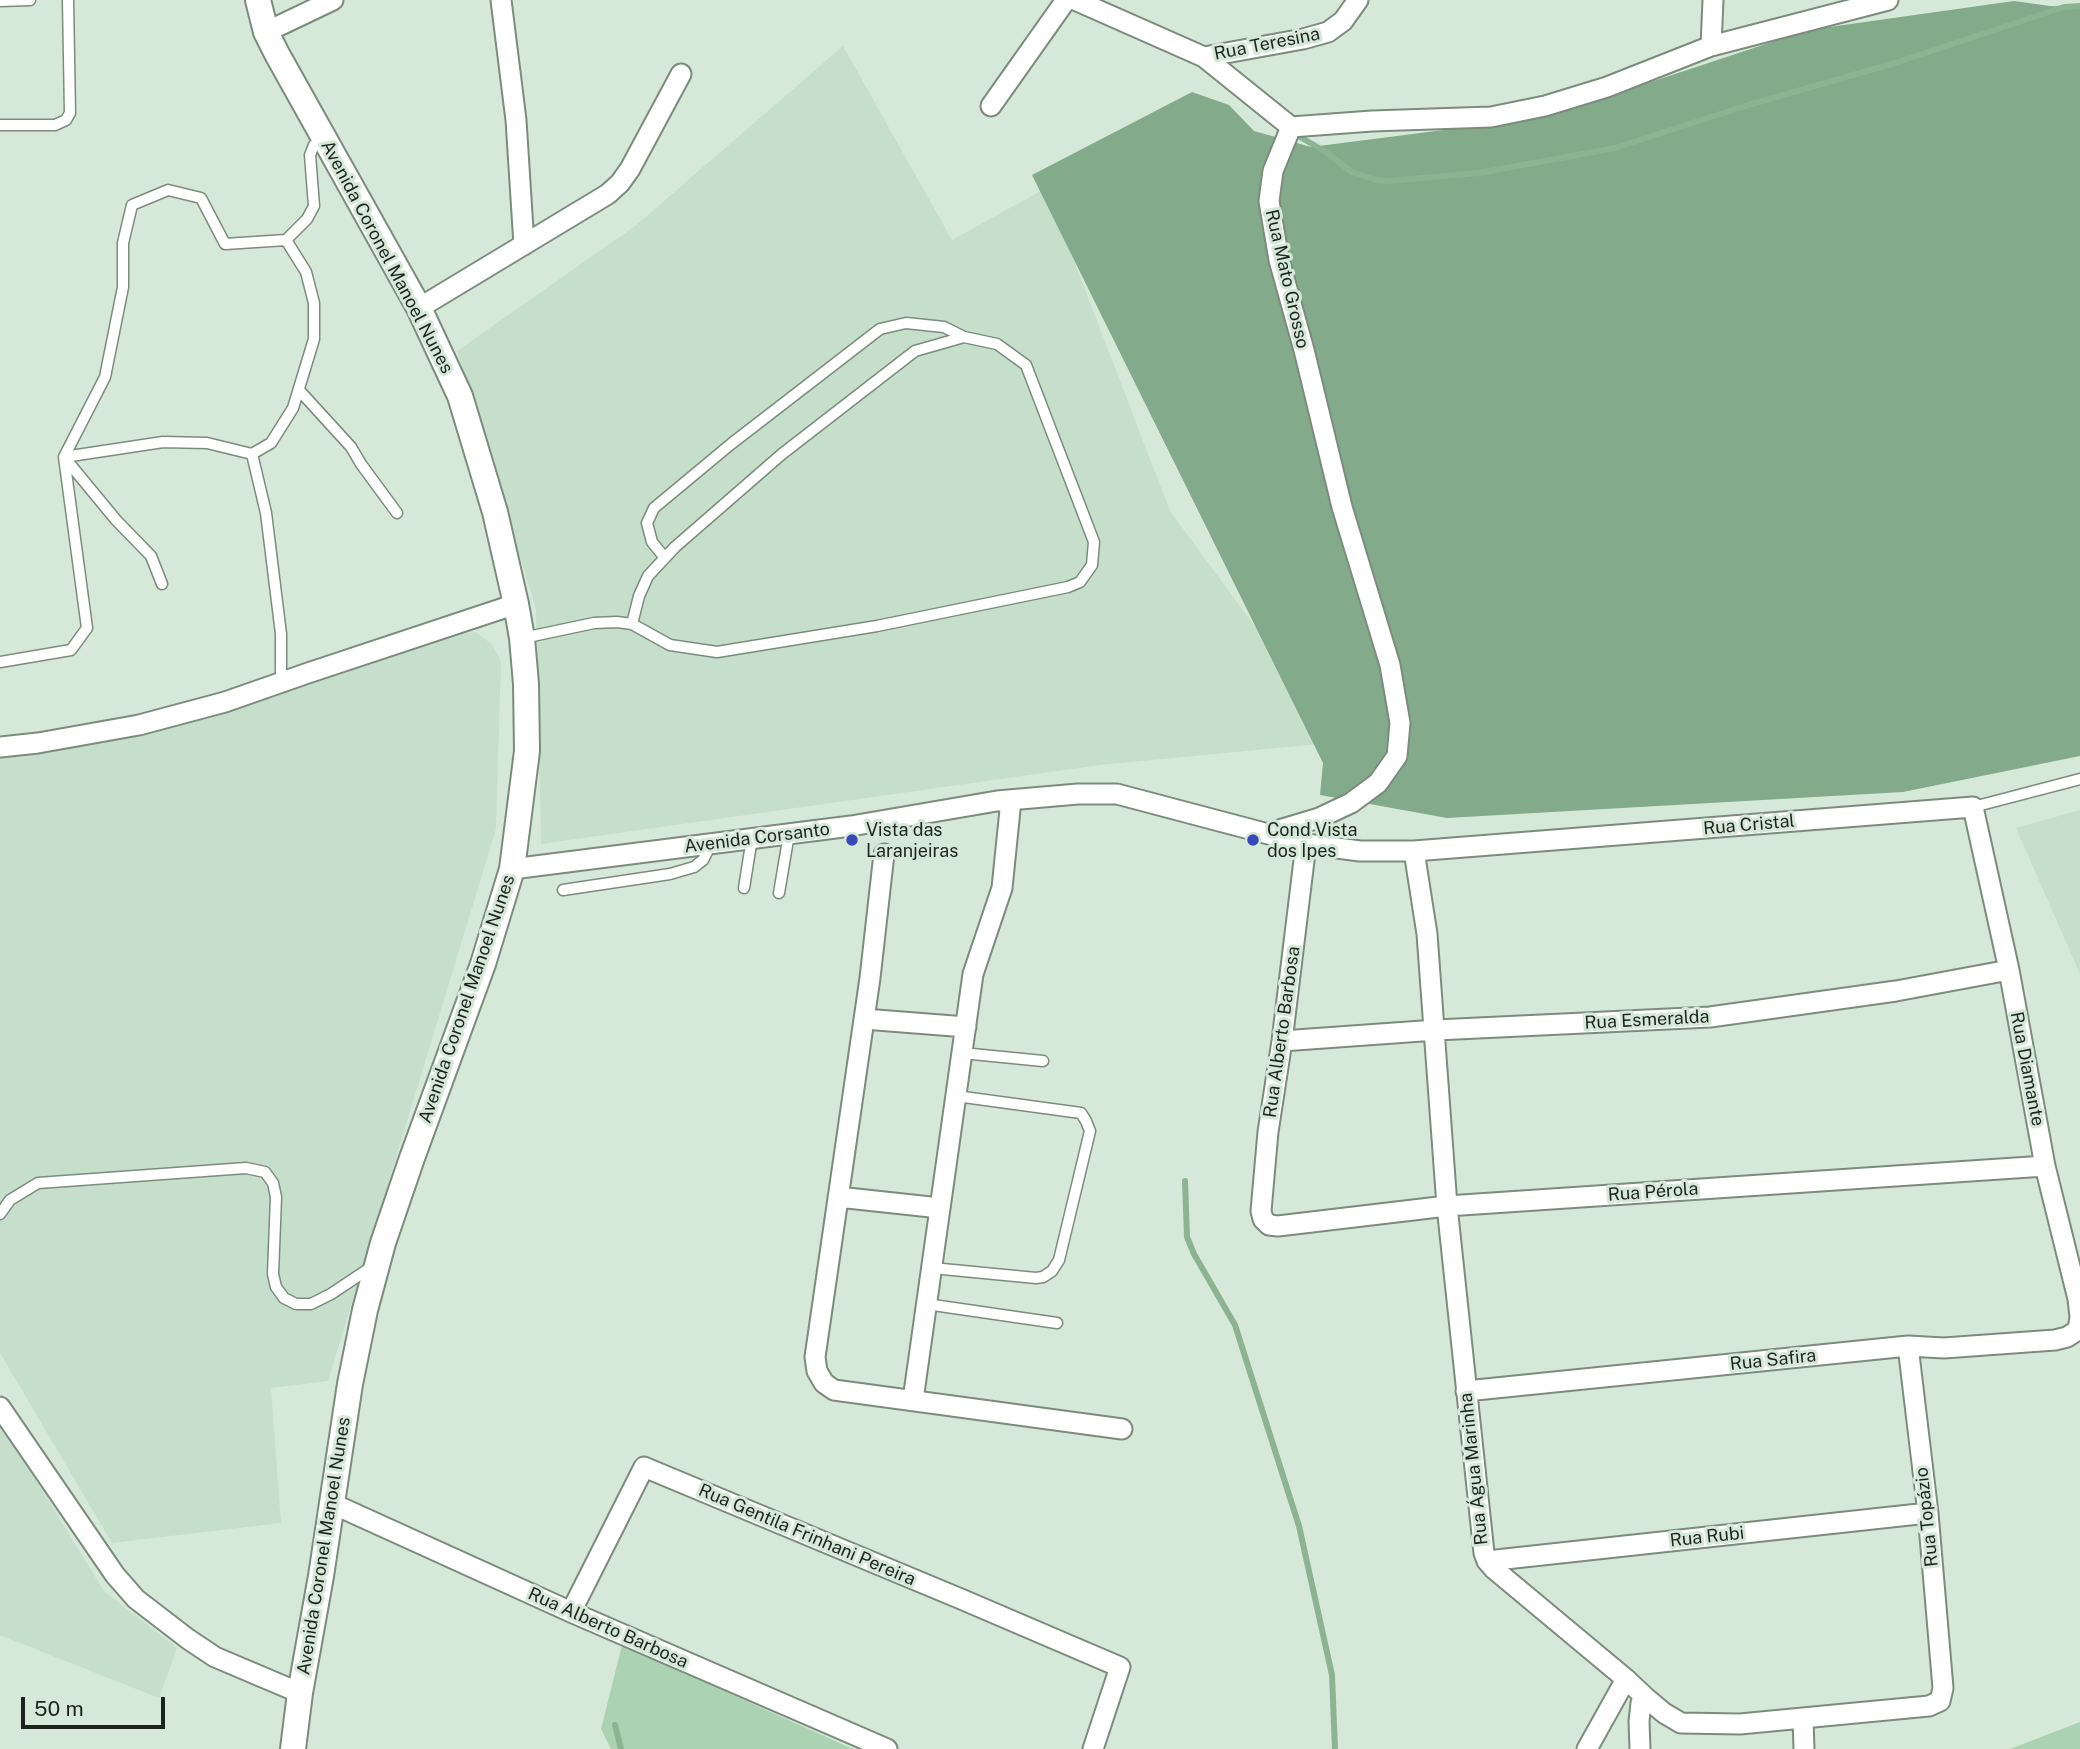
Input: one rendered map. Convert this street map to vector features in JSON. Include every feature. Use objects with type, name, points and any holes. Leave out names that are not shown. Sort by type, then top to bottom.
[{"type":"street","name":"Avenida Coronel Manoel Nunes","points":[[258,0],[266,32],[419,308],[460,396],[495,512],[516,604],[526,684],[527,751],[512,870],[483,964],[412,1158],[378,1263],[350,1384],[293,1749]]},
{"type":"street","points":[[266,32],[333,0]]},
{"type":"street","points":[[501,0],[516,120],[524,245]]},
{"type":"street","points":[[991,106],[1066,0]]},
{"type":"street","points":[[1075,0],[1204,57],[1291,127],[1491,117],[1532,109],[1607,87],[1711,46],[1888,0]]},
{"type":"street","name":"Rua Teresina","points":[[1204,57],[1303,40],[1328,32],[1343,21],[1359,0]]},
{"type":"street","points":[[1711,46],[1713,0]]},
{"type":"street","points":[[419,308],[608,194],[630,169],[681,74]]},
{"type":"street","name":"Rua Mato Grosso","points":[[1268,833],[1319,818],[1351,803],[1378,783],[1397,756],[1400,723],[1390,665],[1342,507],[1279,260],[1269,201],[1273,171],[1291,127]]},
{"type":"street","points":[[0,747],[139,725],[225,702],[516,604]]},
{"type":"street","name":"Avenida Corsanto","points":[[512,870],[1078,793],[1117,794],[1306,844],[1360,851],[1414,851]]},
{"type":"street","points":[[913,1401],[974,974],[1002,888],[1011,800]]},
{"type":"street","name":"Rua Cristal","points":[[1414,851],[1973,807]]},
{"type":"street","name":"Rua Diamante","points":[[1973,807],[2008,970],[2045,1166],[2078,1300],[2078,1331]]},
{"type":"street","name":"Rua Alberto Barbosa","points":[[1263,1219],[1261,1212],[1268,1132],[1306,844]]},
{"type":"street","name":"Rua Água Marinha","points":[[1414,851],[1427,934],[1447,1206],[1487,1561],[1664,1713],[1681,1723],[1740,1724],[1929,1706],[1940,1701],[1943,1688]]},
{"type":"street","points":[[884,854],[864,1019],[815,1357],[817,1371],[824,1383],[834,1390],[1122,1429]]},
{"type":"street","name":"Rua Esmeralda","points":[[1282,1041],[1436,1030],[1710,1017],[1896,991],[2008,970]]},
{"type":"street","points":[[864,1019],[966,1027]]},
{"type":"street","name":"Rua Pérola","points":[[1263,1219],[1269,1225],[1278,1226],[1447,1206],[2045,1166]]},
{"type":"street","points":[[838,1197],[940,1208]]},
{"type":"street","name":"Rua Safira","points":[[1466,1391],[1908,1346],[1944,1348],[2054,1340],[2078,1331]]},
{"type":"street","name":"Rua Topázio","points":[[1908,1346],[1928,1513],[1943,1688]]},
{"type":"street","points":[[0,1408],[99,1553],[136,1599],[215,1657],[300,1693]]},
{"type":"street","name":"Rua Gentila Frinhani Pereira","points":[[571,1612],[643,1467],[1120,1667],[1093,1749]]},
{"type":"street","name":"Rua Alberto Barbosa","points":[[331,1503],[571,1612],[887,1749]]},
{"type":"street","name":"Rua Rubi","points":[[1487,1561],[1928,1513]]},
{"type":"street","points":[[1587,1749],[1626,1679]]},
{"type":"street","points":[[1640,1749],[1639,1721],[1641,1703],[1645,1697]]},
{"type":"street","points":[[1803,1719],[1804,1749]]},
{"type":"lane","points":[[0,1],[30,0]]},
{"type":"lane","points":[[0,125],[55,125],[66,120],[70,113],[68,0]]},
{"type":"lane","points":[[0,662],[71,650],[87,628],[64,457],[105,377],[123,287],[123,243],[132,205],[168,190],[201,198],[225,244],[286,240],[307,219],[314,206],[310,155],[314,145],[324,139]]},
{"type":"lane","points":[[64,457],[163,442],[207,443],[252,454],[271,443],[293,408],[314,339],[314,303],[306,272],[286,240]]},
{"type":"lane","points":[[522,638],[594,623],[617,622],[632,624],[670,645],[717,652],[877,626],[1068,587],[1080,582],[1092,565],[1094,542],[1026,365],[997,344],[964,337],[944,327],[906,323],[880,328],[731,443],[654,508],[647,523],[652,542],[665,558]]},
{"type":"lane","points":[[632,624],[639,596],[648,576],[782,454],[915,351],[964,337]]},
{"type":"lane","points":[[299,390],[351,447],[397,513]]},
{"type":"lane","points":[[252,454],[266,513],[281,634],[281,682]]},
{"type":"lane","points":[[64,457],[116,520],[151,556],[162,584]]},
{"type":"lane","name":"Rua Cristal","points":[[1973,807],[2080,779]]},
{"type":"lane","points":[[779,893],[789,833]]},
{"type":"lane","points":[[744,888],[752,838]]},
{"type":"lane","points":[[563,891],[670,874],[694,867],[703,860],[712,843]]},
{"type":"lane","points":[[962,1053],[1042,1060]]},
{"type":"lane","points":[[932,1268],[1036,1278],[1044,1277],[1052,1271],[1059,1260],[1090,1130],[1081,1113],[956,1096]]},
{"type":"lane","points":[[0,1214],[10,1200],[38,1183],[246,1168],[265,1172],[273,1183],[273,1275],[276,1287],[284,1298],[296,1304],[311,1304],[378,1263]]},
{"type":"lane","points":[[926,1304],[1057,1323]]},
{"type":"shaded area","points":[[2014,1],[2080,7],[2080,756],[1903,792],[1447,818],[1320,795],[1323,763],[1032,175],[1192,92],[1229,105],[1254,131],[1311,147],[1545,117],[1808,30]]},
{"type":"shaded area","points":[[843,46],[952,240],[1046,188],[1170,511],[1340,742],[1100,765],[541,844],[536,609],[457,351],[635,226]]},
{"type":"shaded area","points":[[475,632],[492,644],[501,662],[496,829],[328,1381],[271,1388],[281,1523],[112,1543],[0,1353],[0,757],[156,729],[447,636]]},
{"type":"shaded area","points":[[2080,810],[2080,974],[2016,828]]},
{"type":"shaded area","points":[[2,1425],[104,1591],[177,1648],[159,1698],[0,1635]]},
{"type":"shaded area","points":[[622,1645],[853,1749],[611,1749],[601,1729]]},
{"type":"shaded area","points":[[2080,1722],[2080,1749],[2010,1749]]},
{"type":"waterway","points":[[1300,137],[1352,172],[1376,180],[1479,173],[1615,148],[1745,106],[1895,63],[2064,7],[2080,6]]},
{"type":"waterway","points":[[1185,1181],[1187,1237],[1235,1325],[1299,1526],[1332,1675],[1335,1749]]},
{"type":"waterway","points":[[615,1725],[621,1749]]},
{"type":"place","name":"Vista das Laranjeiras","points":[[852,840]]},
{"type":"place","name":"Cond Vista dos Ipes","points":[[1253,840]]}]
